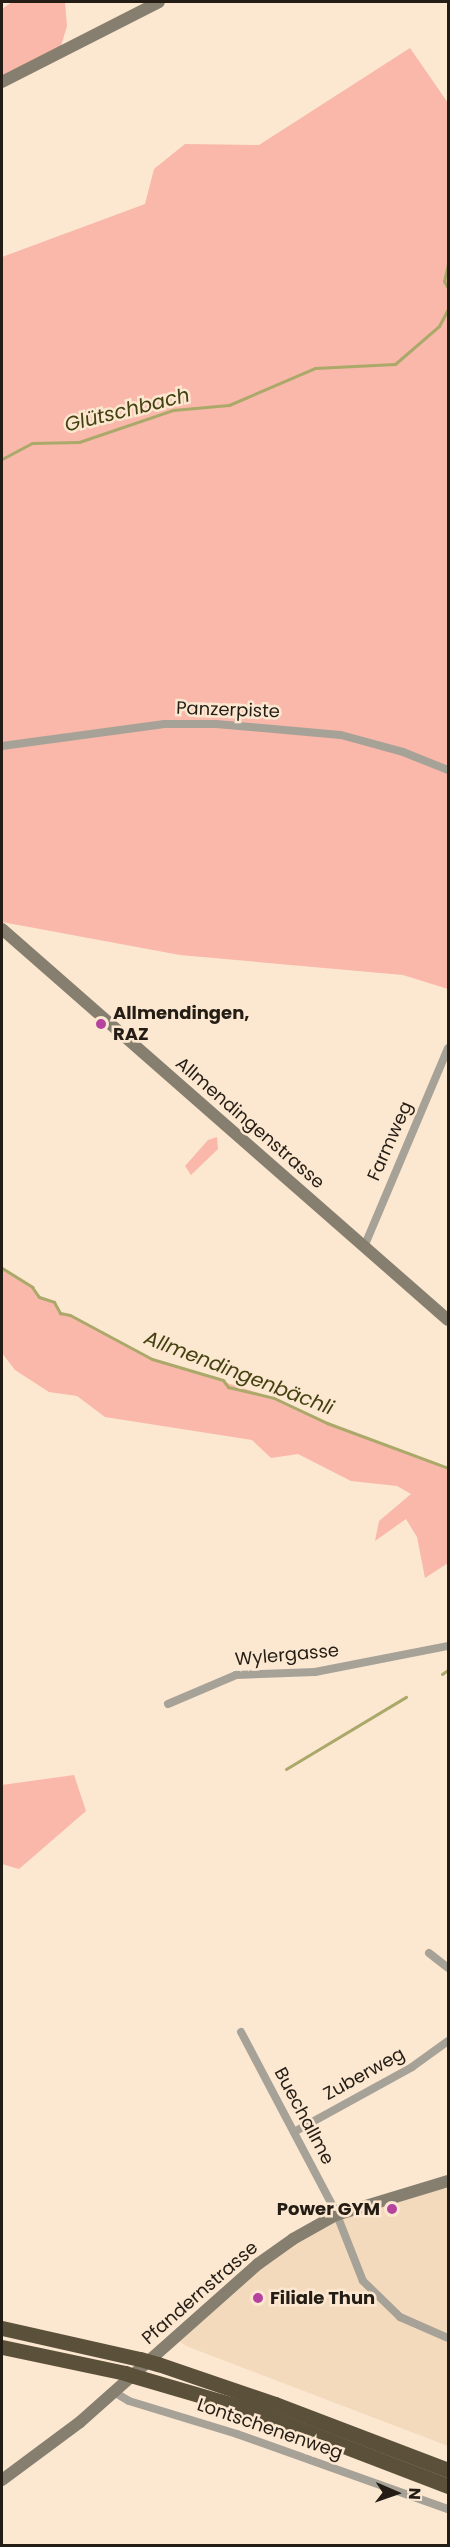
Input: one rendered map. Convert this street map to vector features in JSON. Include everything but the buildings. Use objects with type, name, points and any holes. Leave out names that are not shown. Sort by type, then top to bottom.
[{"type":"highway","points":[[2,2328],[158,2364],[274,2403],[448,2470]]},
{"type":"highway","points":[[2,2347],[125,2373],[250,2410],[448,2486]]},
{"type":"street","points":[[2,82],[159,2]]},
{"type":"street","name":"Panzerpiste","points":[[2,746],[165,724],[216,724],[341,735],[403,752],[448,770]]},
{"type":"street","name":"Allmendingenstrasse","points":[[2,929],[448,1320]]},
{"type":"street","name":"Farmweg","points":[[364,1247],[448,1048]]},
{"type":"street","name":"Wylergasse","points":[[168,1704],[228,1677],[315,1672],[448,1646]]},
{"type":"street","points":[[429,1953],[448,1968]]},
{"type":"street","name":"Buechallme","points":[[241,2032],[336,2215],[355,2266],[374,2296],[408,2323],[448,2338]]},
{"type":"street","name":"Zuberweg","points":[[294,2132],[412,2067],[448,2041]]},
{"type":"street","name":"Pfandernstrasse","points":[[2,2480],[114,2392],[258,2264],[292,2239],[336,2215],[448,2181]]},
{"type":"street","name":"Lontschenenweg","points":[[114,2392],[129,2401],[237,2434],[448,2509]]},
{"type":"shaded area","points":[[12,2],[65,2],[67,26],[61,46],[2,76],[2,9]]},
{"type":"shaded area","points":[[410,48],[448,103],[448,989],[403,975],[180,955],[2,922],[2,257],[145,204],[154,169],[185,144],[259,145]]},
{"type":"shaded area","points":[[217,1137],[218,1149],[191,1175],[185,1166],[208,1140]]},
{"type":"shaded area","points":[[2,1268],[32,1287],[39,1297],[54,1302],[60,1313],[70,1315],[152,1359],[274,1398],[327,1423],[448,1469],[448,1563],[425,1578],[417,1537],[406,1519],[375,1541],[379,1521],[411,1494],[397,1486],[351,1481],[298,1454],[271,1458],[252,1440],[105,1417],[77,1396],[49,1392],[15,1370],[2,1353]]},
{"type":"shaded area","points":[[74,1775],[86,1811],[19,1869],[2,1864],[2,1785]]},
{"type":"shaded area","points":[[448,2181],[448,2446],[186,2346],[175,2338],[314,2226]]},
{"type":"waterway","name":"Glütschbach","points":[[448,264],[444,281],[448,288]]},
{"type":"waterway","name":"Glütschbach","points":[[2,459],[32,443],[79,442],[173,410],[229,405],[315,368],[395,364],[439,326],[448,309]]},
{"type":"waterway","name":"Allmendingenbächli","points":[[2,1268],[32,1287],[39,1297],[54,1302],[60,1313],[70,1315],[152,1359],[223,1380],[228,1387],[274,1398],[327,1423],[448,1468]]},
{"type":"waterway","points":[[442,1674],[448,1670]]},
{"type":"waterway","points":[[286,1769],[406,1697]]},
{"type":"place","name":"Allmendingen, RAZ","points":[[101,1024]]},
{"type":"place","name":"Power GYM","points":[[392,2209]]},
{"type":"place","name":"Filiale Thun","points":[[258,2298]]}]
